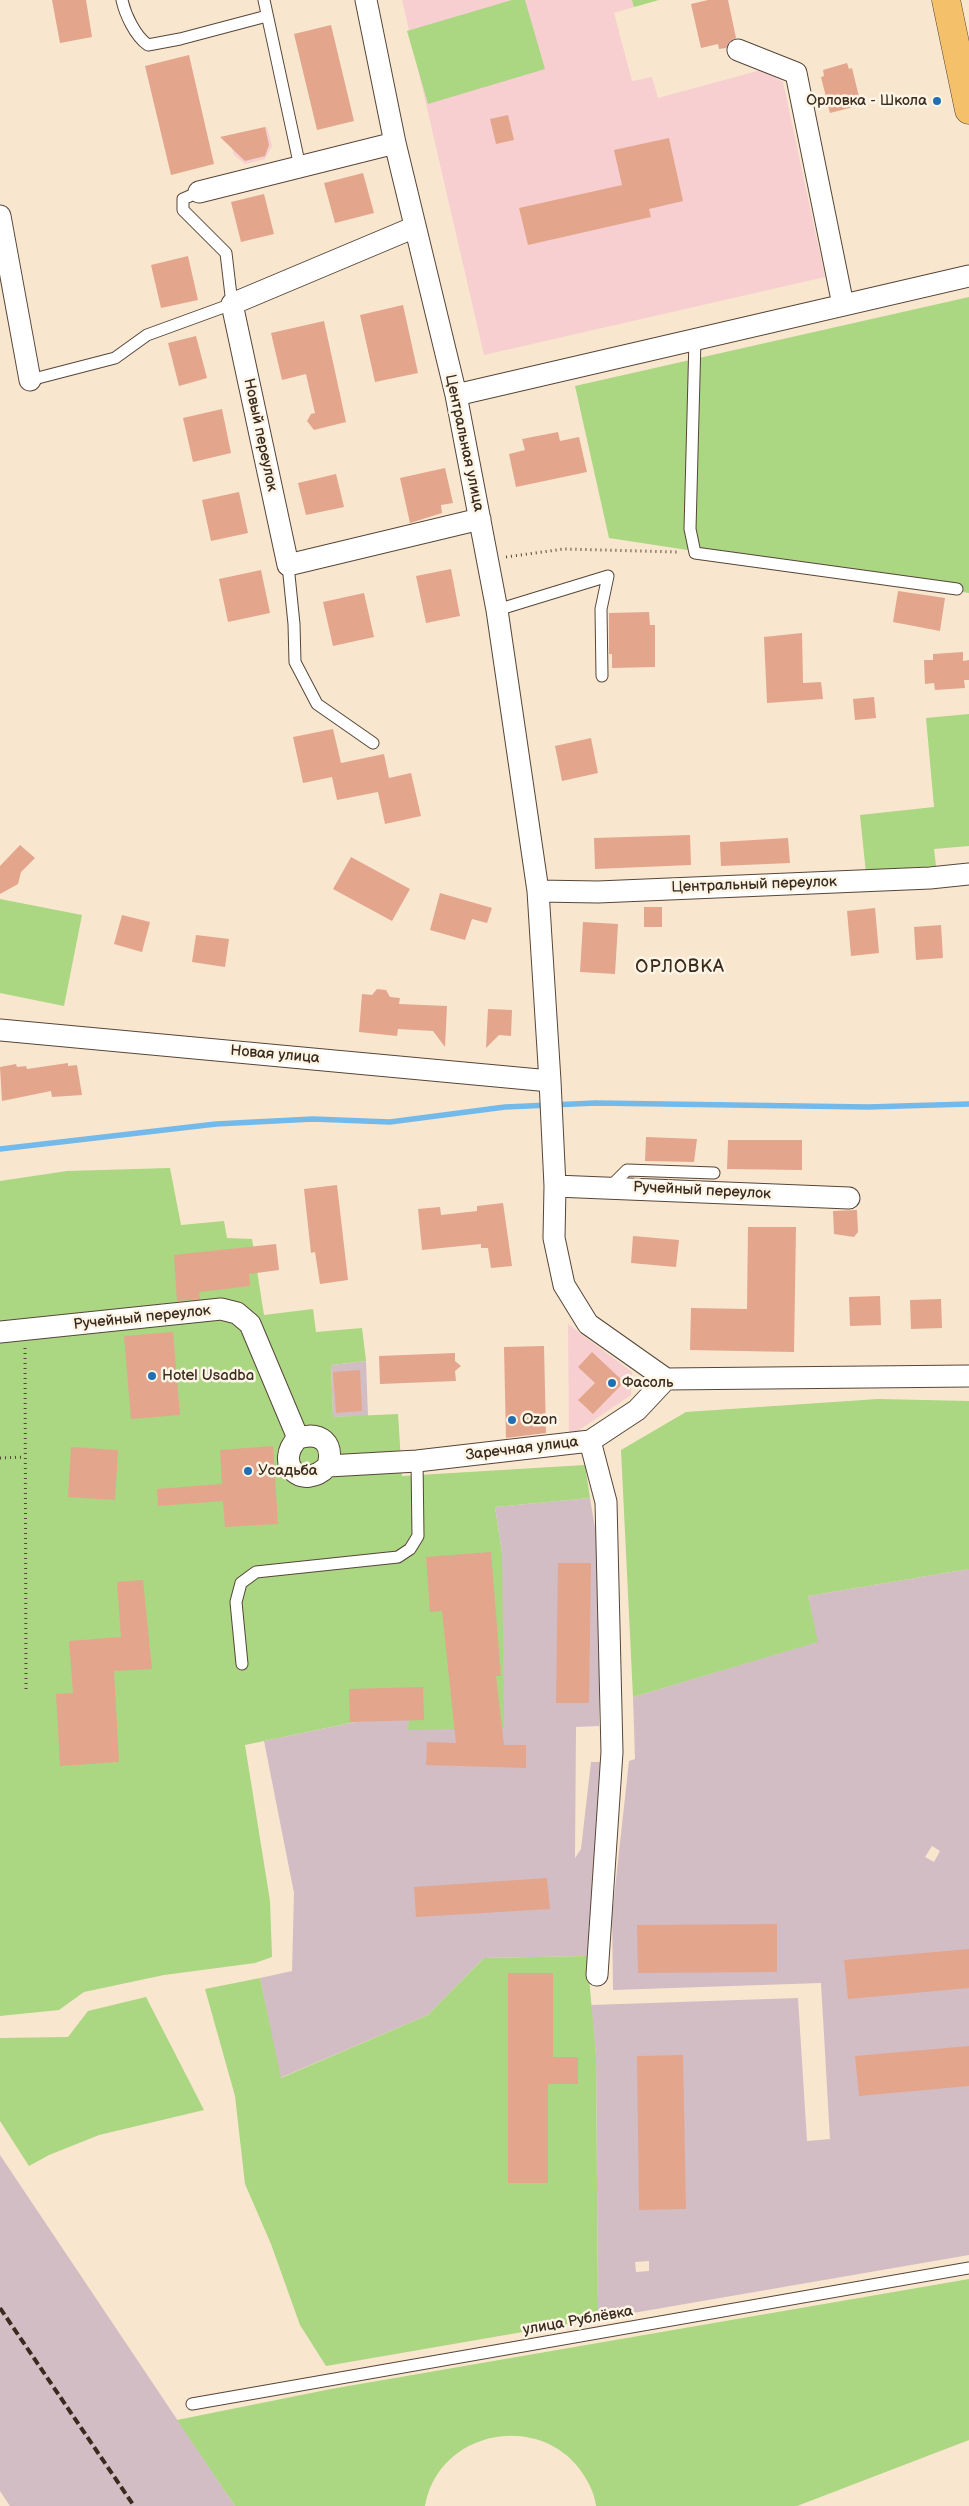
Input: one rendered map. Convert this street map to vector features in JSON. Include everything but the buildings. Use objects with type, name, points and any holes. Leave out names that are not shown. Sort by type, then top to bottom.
[{"type":"main road","points":[[946,0],[969,110]]},
{"type":"street","name":"Центральная улица","points":[[366,0],[394,143],[456,395],[497,610],[538,891],[550,1081]]},
{"type":"street","points":[[738,50],[796,73],[843,305]]},
{"type":"street","points":[[199,192],[394,143]]},
{"type":"street","points":[[0,216],[30,380]]},
{"type":"street","points":[[232,304],[415,228]]},
{"type":"street","points":[[456,395],[969,276]]},
{"type":"street","name":"Новый переулок","points":[[232,304],[288,565]]},
{"type":"street","points":[[288,565],[480,519]]},
{"type":"street","name":"Центральный переулок","points":[[538,891],[608,891],[930,878],[969,874]]},
{"type":"street","name":"Новая улица","points":[[0,1030],[550,1081]]},
{"type":"street","points":[[550,1081],[555,1186],[554,1238],[564,1285],[588,1324],[666,1379],[969,1376]]},
{"type":"street","name":"Ручейный переулок","points":[[555,1186],[849,1198]]},
{"type":"street","name":"Ручейный переулок","points":[[0,1332],[221,1309],[237,1313],[250,1324],[298,1438]]},
{"type":"street","name":"Заречная улица","points":[[298,1438],[289,1447],[288,1460],[294,1472],[305,1478],[318,1476],[328,1466],[417,1461],[590,1441],[637,1410],[666,1379]]},
{"type":"street","points":[[298,1438],[309,1435],[320,1437],[328,1445],[331,1456],[328,1466]]},
{"type":"street","points":[[590,1441],[606,1502],[612,1752],[597,1975]]},
{"type":"lane","points":[[122,0],[124,10],[142,41],[148,45],[180,39],[267,16]]},
{"type":"lane","points":[[264,0],[300,167]]},
{"type":"lane","points":[[30,380],[115,358],[147,335],[232,304],[226,253],[183,210],[183,199],[199,192]]},
{"type":"lane","points":[[695,339],[690,529],[695,553],[958,589]]},
{"type":"lane","points":[[288,565],[294,624],[295,662],[318,704],[373,743]]},
{"type":"lane","points":[[497,610],[608,576],[600,609],[602,676]]},
{"type":"lane","points":[[610,1187],[627,1170],[714,1173]]},
{"type":"lane","points":[[242,1664],[236,1602],[241,1583],[256,1572],[398,1557],[410,1548],[418,1536],[417,1461]]},
{"type":"lane","name":"улица Рублёвка","points":[[192,2404],[969,2268]]},
{"type":"path","points":[[488,560],[564,549],[695,553]]},
{"type":"path","points":[[25,1330],[26,1690]]},
{"type":"path","points":[[0,1458],[25,1457]]},
{"type":"shaded area","points":[[402,0],[632,0],[634,7],[614,13],[632,81],[652,77],[658,98],[761,70],[783,82],[825,277],[484,355]]},
{"type":"shaded area","points":[[267,127],[272,146],[265,159],[245,164],[234,155],[229,135]]},
{"type":"shaded area","points":[[568,1324],[632,1372],[631,1395],[569,1437]]},
{"type":"shaded area","points":[[366,1361],[368,1416],[333,1417],[331,1365]]},
{"type":"shaded area","points":[[590,1498],[599,1552],[599,1726],[576,1727],[575,1858],[581,1849],[591,1762],[604,1762],[600,1825],[587,1956],[484,1958],[428,2015],[280,2078],[260,1978],[292,1971],[294,1893],[264,1741],[413,1710],[407,1730],[502,1553],[495,1507]]},
{"type":"shaded area","points":[[969,1569],[969,2255],[598,2319],[596,2055],[591,2005],[798,1998],[807,2141],[830,2139],[821,1983],[613,1990],[612,1916],[629,1761],[635,1759],[633,1697],[817,1642],[808,1596]],"holes":[[[932,1846],[940,1851],[934,1862],[925,1857]],[[649,2261],[649,2271],[636,2272],[635,2262]]]},
{"type":"shaded area","points":[[0,2155],[235,2506],[10,2506],[0,2491]]},
{"type":"green space","points":[[512,0],[525,0],[545,69],[428,104],[407,31]]},
{"type":"green space","points":[[632,0],[659,0],[634,7]]},
{"type":"green space","points":[[969,297],[969,593],[609,538],[575,386]]},
{"type":"green space","points":[[969,714],[969,846],[934,849],[936,866],[866,873],[860,815],[934,807],[926,718]]},
{"type":"green space","points":[[0,899],[82,915],[64,1006],[0,993]]},
{"type":"green space","name":"Усадьба","points":[[170,1168],[181,1225],[224,1221],[227,1238],[252,1239],[264,1315],[313,1309],[316,1332],[362,1328],[366,1361],[331,1365],[333,1417],[398,1414],[402,1476],[585,1465],[590,1498],[495,1507],[502,1553],[504,1728],[407,1730],[412,1710],[245,1745],[270,1901],[272,1957],[255,1963],[164,1975],[84,1992],[59,2010],[0,2016],[0,1181],[67,1171]]},
{"type":"green space","points":[[878,1399],[969,1401],[969,1569],[808,1596],[818,1642],[633,1697],[621,1450],[686,1412]]},
{"type":"green space","points":[[587,1956],[596,2055],[598,2319],[326,2366],[300,2325],[271,2244],[245,2184],[235,2096],[205,1989],[260,1978],[281,2078],[428,2015],[484,1958]]},
{"type":"green space","points":[[146,1997],[204,2110],[99,2135],[49,2155],[29,2166],[0,2121],[0,2038],[68,2037],[88,2011]]},
{"type":"green space","points":[[969,2279],[969,2440],[797,2506],[596,2506],[593,2492],[584,2475],[562,2452],[540,2441],[516,2436],[492,2438],[469,2446],[449,2460],[434,2481],[425,2506],[235,2506],[177,2420],[331,2389]]},
{"type":"waterway","points":[[0,1149],[216,1124],[313,1119],[390,1122],[505,1107],[596,1103],[868,1107],[969,1104]]},
{"type":"railway","points":[[0,2308],[134,2506]]},
{"type":"place","name":"Орловка - Школа","points":[[937,101]]},
{"type":"place","name":"Hotel Usadba","points":[[152,1376]]},
{"type":"place","name":"Фасоль","points":[[612,1383]]},
{"type":"place","name":"Ozon","points":[[512,1420]]},
{"type":"place","name":"Усадьба","points":[[248,1471]]},
{"type":"district","name":"ОРЛОВКА","points":[[680,967]]}]
